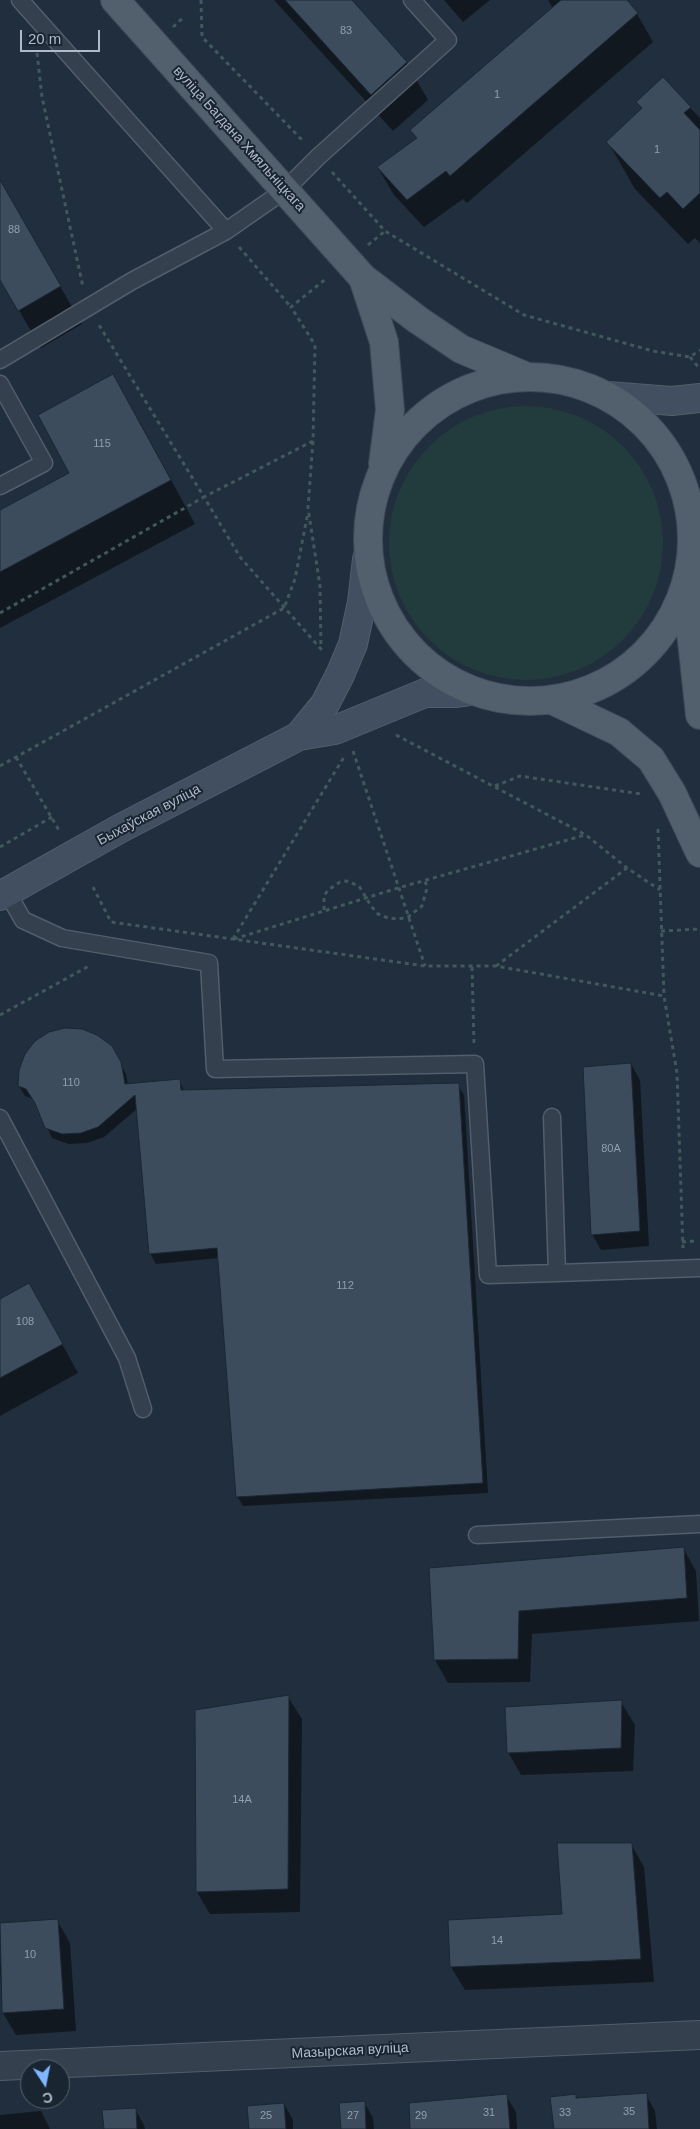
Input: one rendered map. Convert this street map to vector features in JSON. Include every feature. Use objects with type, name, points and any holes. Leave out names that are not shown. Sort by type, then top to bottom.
[{"type":"main road","name":"вуліца Багдана Хмяльніцкага","points":[[115,0],[363,278],[418,320],[461,349],[525,376]]},
{"type":"main road","name":"вуліца Багдана Хмяльніцкага","points":[[363,278],[384,342],[390,410],[382,469]]},
{"type":"main road","points":[[525,376],[568,380],[608,396],[650,428],[679,472],[696,516],[692,555],[686,586],[658,640],[612,680],[554,700],[512,702],[471,691],[421,662],[385,615],[367,559],[368,513],[382,469],[417,420],[467,388],[525,376]]},
{"type":"main road","points":[[608,396],[672,402],[700,398]]},
{"type":"main road","name":"Быхаўская вуліца","points":[[299,736],[325,704],[353,644],[362,602],[367,559]]},
{"type":"main road","points":[[686,586],[700,715]]},
{"type":"main road","name":"Быхаўская вуліца","points":[[4,894],[121,828],[299,736],[335,730],[425,693],[471,691]]},
{"type":"main road","points":[[554,700],[620,732],[651,759],[672,793],[700,853]]},
{"type":"street","name":"Мазырская вуліца","points":[[0,2066],[700,2035]]},
{"type":"lane","points":[[20,0],[226,231]]},
{"type":"lane","points":[[0,360],[87,306],[226,231],[285,190],[318,157],[448,40],[412,0]]},
{"type":"lane","points":[[0,384],[44,464],[0,486]]},
{"type":"lane","points":[[4,894],[22,920],[62,938],[209,963],[215,1069],[475,1064],[488,1275],[692,1268]]},
{"type":"lane","points":[[552,1117],[557,1273]]},
{"type":"lane","points":[[0,1118],[128,1358],[143,1409]]},
{"type":"lane","points":[[477,1535],[700,1524]]},
{"type":"path","points":[[202,0],[202,37],[318,157],[385,231],[524,315],[653,351],[690,357],[700,369]]},
{"type":"path","points":[[33,15],[42,98],[87,306],[240,557],[321,649],[320,586],[308,508]]},
{"type":"path","points":[[0,766],[284,608],[295,579],[308,508],[315,345],[291,307],[226,231]]},
{"type":"path","points":[[368,245],[385,231]]},
{"type":"path","points":[[291,307],[329,276]]},
{"type":"path","points":[[690,357],[700,350]]},
{"type":"path","points":[[0,613],[204,497],[312,441]]},
{"type":"path","points":[[394,734],[586,834],[627,868],[660,890]]},
{"type":"path","points":[[233,940],[351,744],[425,966]]},
{"type":"path","points":[[16,757],[61,834]]},
{"type":"path","points":[[495,786],[520,776],[646,795]]},
{"type":"path","points":[[0,847],[52,817]]},
{"type":"path","points":[[657,821],[664,996],[677,1073],[682,1242],[692,1268]]},
{"type":"path","points":[[233,940],[398,888],[586,834]]},
{"type":"path","points":[[496,966],[627,868]]},
{"type":"path","points":[[324,911],[324,896],[328,890],[340,882],[353,882],[359,886],[378,914],[398,919],[408,917],[422,906],[426,897],[425,880]]},
{"type":"path","points":[[93,887],[111,922],[425,966],[496,966],[664,996]]},
{"type":"path","points":[[662,931],[700,929]]},
{"type":"path","points":[[0,1015],[94,963]]},
{"type":"path","points":[[472,967],[473,1017]]},
{"type":"path","points":[[682,1242],[695,1241]]},
{"type":"green space","points":[[526,406],[566,412],[602,429],[623,446],[640,467],[657,503],[663,543],[657,583],[640,619],[623,640],[602,657],[566,674],[526,680],[486,674],[450,657],[429,640],[412,619],[395,583],[389,543],[395,503],[412,467],[429,446],[450,429],[486,412]]},
{"type":"building","points":[[285,0],[352,0],[407,62],[371,95]]},
{"type":"building","points":[[561,0],[627,0],[638,13],[450,176],[446,171],[407,200],[377,167],[417,138],[410,130]]},
{"type":"building","points":[[663,77],[691,107],[684,113],[700,130],[700,193],[683,209],[667,192],[660,198],[606,142],[642,108],[636,102]]},
{"type":"building","points":[[0,180],[61,286],[18,311],[0,280]]},
{"type":"building","points":[[113,374],[171,480],[0,572],[0,510],[69,473],[38,415]]},
{"type":"building","points":[[65,1028],[82,1029],[97,1035],[112,1046],[121,1062],[125,1084],[180,1079],[181,1090],[459,1083],[483,1483],[236,1497],[217,1248],[149,1254],[135,1095],[98,1127],[81,1133],[62,1134],[45,1128],[35,1103],[26,1089],[18,1086],[19,1070],[25,1054],[35,1041],[49,1032]]},
{"type":"building","points":[[631,1063],[640,1231],[591,1235],[583,1067]]},
{"type":"building","points":[[29,1283],[63,1344],[0,1378],[0,1299]]},
{"type":"building","points":[[684,1547],[687,1598],[519,1611],[518,1659],[434,1660],[429,1568]]},
{"type":"building","points":[[289,1695],[288,1889],[196,1892],[195,1710]]},
{"type":"building","points":[[622,1700],[621,1748],[507,1753],[505,1707]]},
{"type":"building","points":[[557,1843],[632,1843],[641,1959],[450,1967],[448,1920],[562,1914]]},
{"type":"building","points":[[58,1919],[64,2009],[2,2013],[0,1923]]},
{"type":"building","points":[[647,2093],[649,2129],[554,2129],[550,2097],[576,2094],[576,2098]]},
{"type":"building","points":[[507,2094],[510,2129],[410,2129],[409,2103]]},
{"type":"building","points":[[365,2101],[366,2129],[341,2129],[339,2103]]},
{"type":"building","points":[[284,2103],[286,2129],[249,2129],[247,2106]]},
{"type":"building","points":[[136,2108],[137,2129],[104,2129],[102,2110]]}]
